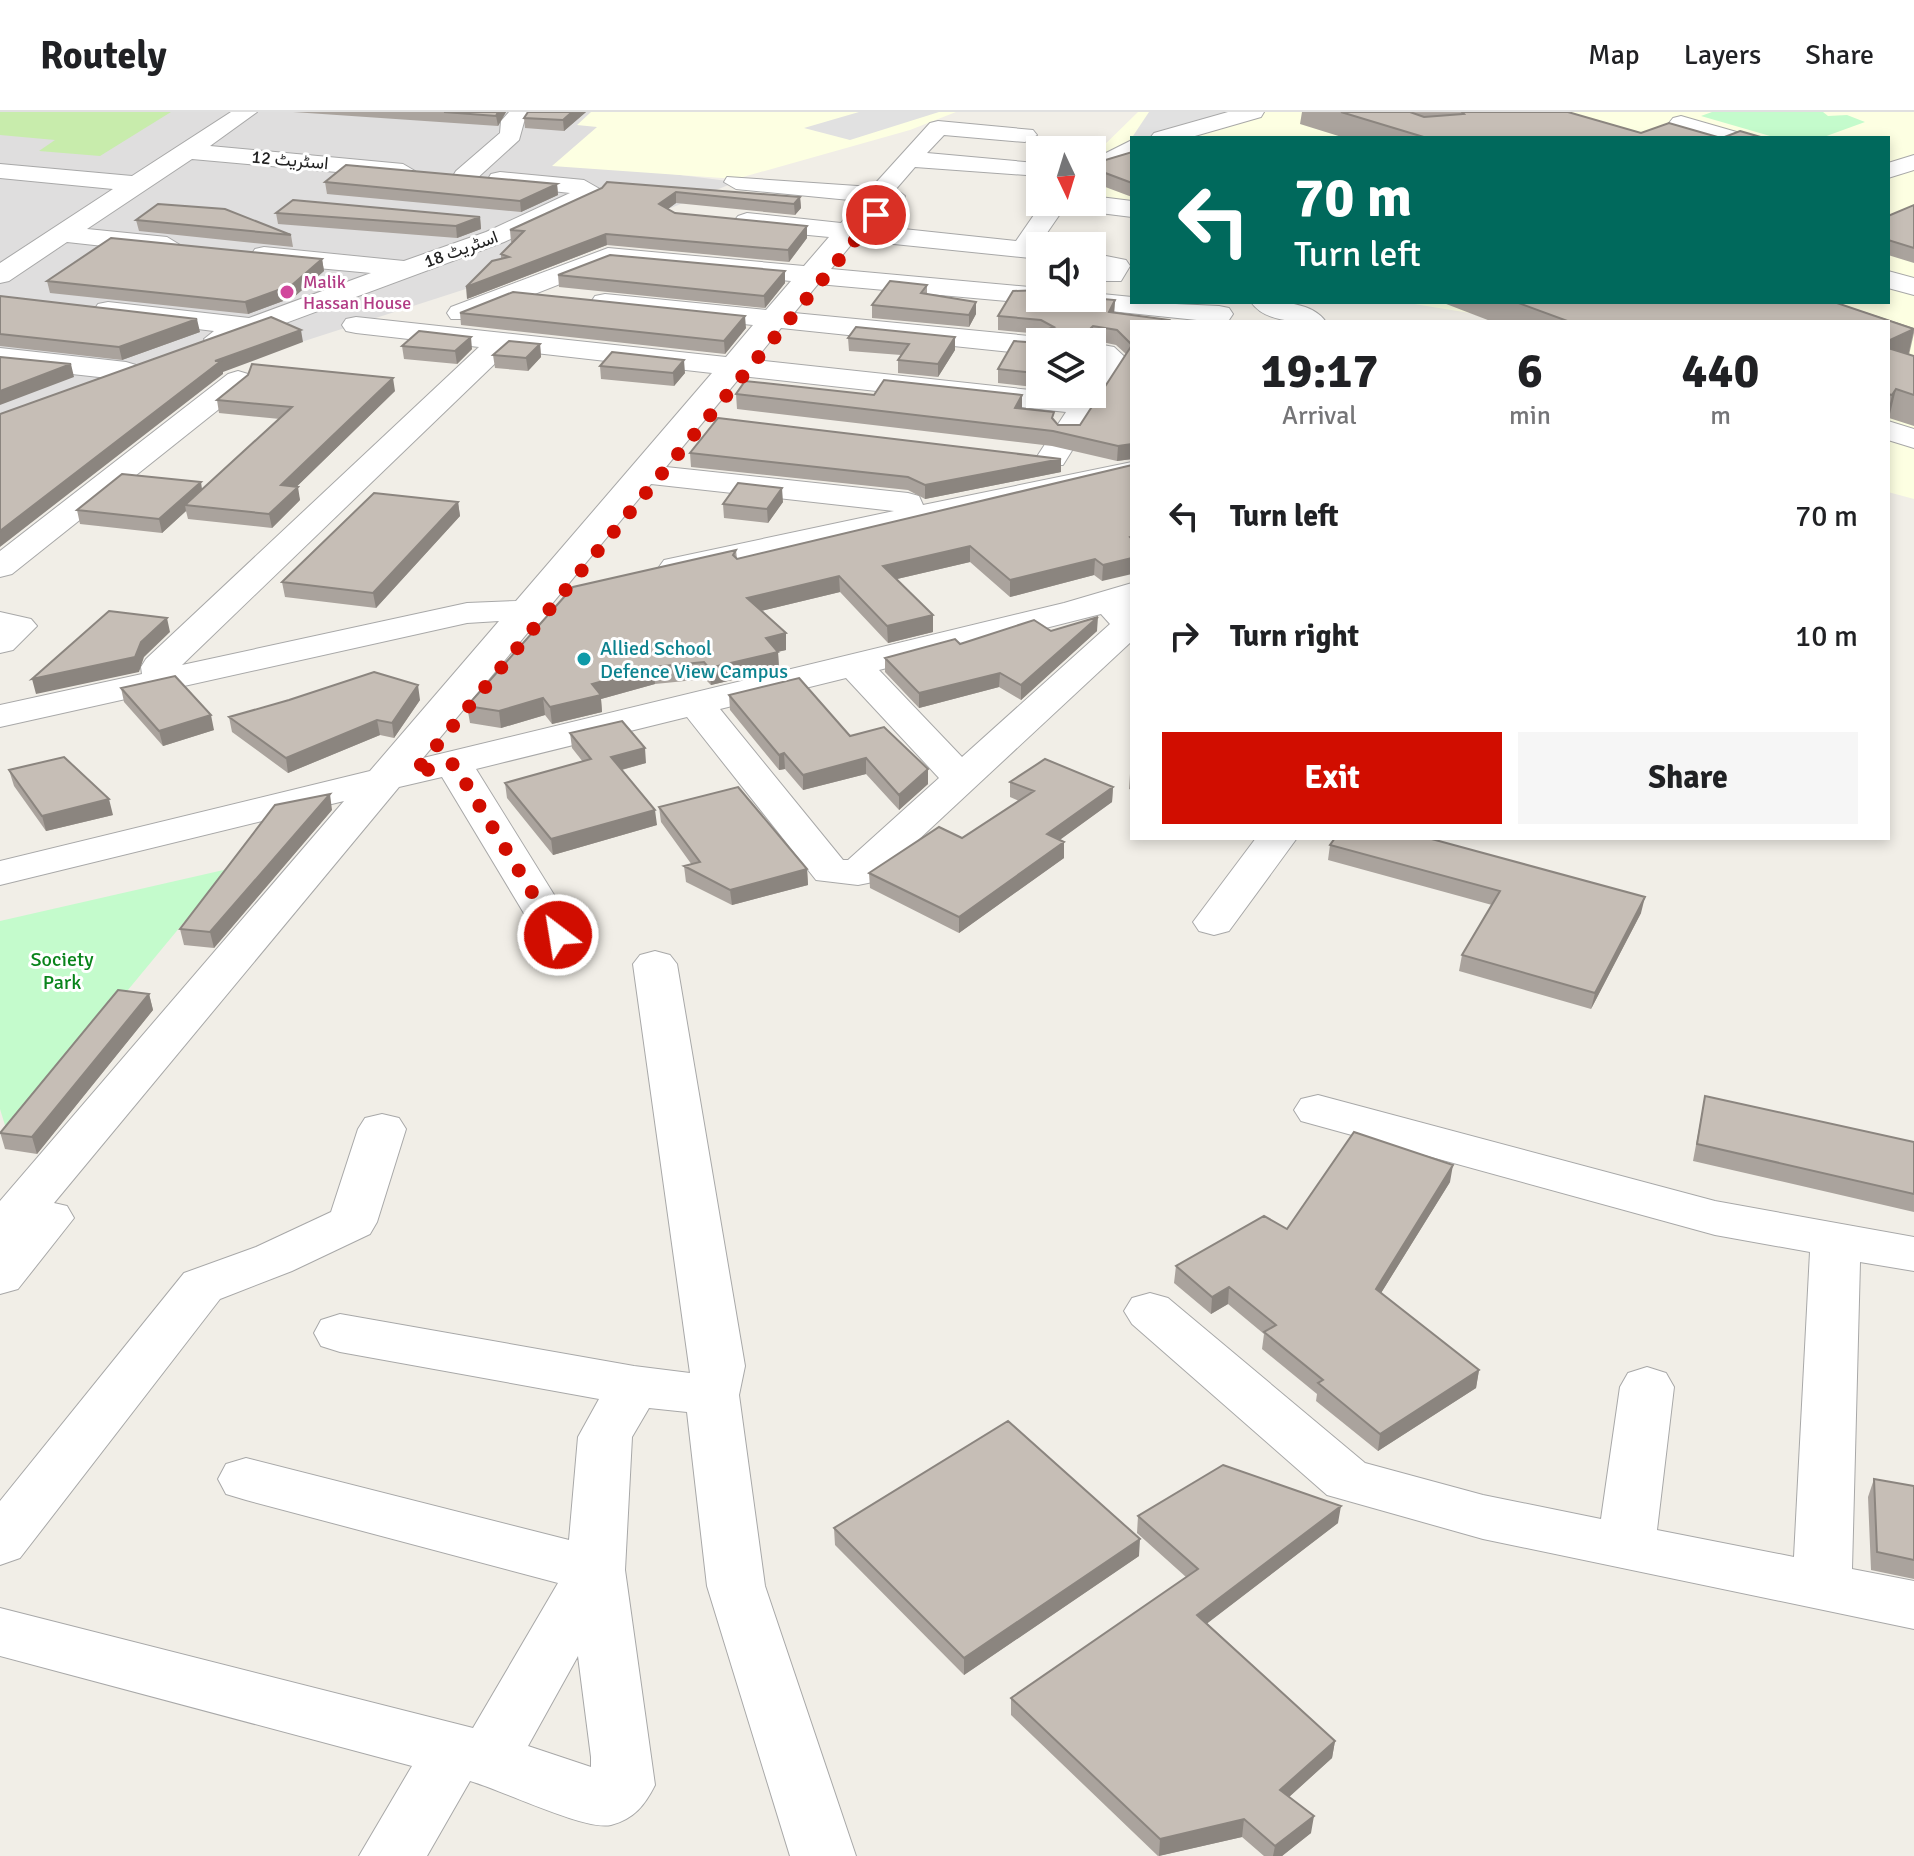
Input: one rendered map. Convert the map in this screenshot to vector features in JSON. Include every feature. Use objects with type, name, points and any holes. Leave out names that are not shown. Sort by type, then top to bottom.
[{"type":"street","points":[[0,275],[246,112]]},
{"type":"street","points":[[465,176],[511,135],[513,121],[521,112]]},
{"type":"street","points":[[1152,129],[1202,112]]},
{"type":"street","points":[[1152,129],[1253,112]]},
{"type":"street","points":[[1681,123],[1725,136]]},
{"type":"street","points":[[12,1226],[553,599],[653,476],[710,418],[744,366],[930,144],[1025,135]]},
{"type":"street","points":[[930,144],[1026,168]]},
{"type":"street","points":[[1106,162],[1130,148]]},
{"type":"street","name":"اسٹریٹ 12","points":[[186,151],[584,187]]},
{"type":"street","points":[[1890,170],[1914,162]]},
{"type":"street","points":[[311,190],[342,165]]},
{"type":"street","points":[[0,171],[135,184]]},
{"type":"street","points":[[736,182],[887,195]]},
{"type":"street","name":"اسٹریٹ 18","points":[[196,347],[530,222],[593,192],[584,187]]},
{"type":"street","points":[[57,203],[100,207]]},
{"type":"street","points":[[1106,206],[1130,209]]},
{"type":"street","points":[[466,217],[530,222]]},
{"type":"street","points":[[724,219],[1026,250]]},
{"type":"street","points":[[62,234],[188,247]]},
{"type":"street","points":[[235,252],[408,269]]},
{"type":"street","points":[[413,331],[608,256],[1026,295]]},
{"type":"street","points":[[1026,275],[1022,275],[1016,285],[1026,285]]},
{"type":"street","points":[[1890,280],[1914,287]]},
{"type":"street","points":[[512,294],[1026,345]]},
{"type":"street","points":[[1106,302],[1219,313]]},
{"type":"street","points":[[78,307],[253,327]]},
{"type":"street","points":[[356,325],[1026,398]]},
{"type":"street","points":[[161,680],[159,667],[503,340]]},
{"type":"street","points":[[1106,354],[1114,360],[1106,372]]},
{"type":"street","points":[[0,357],[126,371]]},
{"type":"street","points":[[70,391],[154,361]]},
{"type":"street","points":[[0,567],[238,380]]},
{"type":"street","points":[[1052,458],[1083,408]]},
{"type":"street","points":[[1890,431],[1914,439]]},
{"type":"street","points":[[1021,454],[1126,472]]},
{"type":"street","points":[[643,574],[946,507],[1126,472]]},
{"type":"street","points":[[653,476],[946,507]]},
{"type":"street","points":[[0,873],[454,764],[852,663],[1075,611],[1119,596],[1128,626],[869,867],[858,873],[839,874],[831,871],[696,703]]},
{"type":"street","points":[[0,716],[467,613],[553,599]]},
{"type":"street","points":[[0,623],[19,626],[0,642]]},
{"type":"street","points":[[852,663],[961,779]]},
{"type":"street","points":[[454,764],[558,935]]},
{"type":"street","points":[[1214,922],[1276,840]]},
{"type":"street","points":[[655,964],[718,1366],[712,1395],[736,1586],[823,1856]]},
{"type":"street","points":[[1318,1110],[1715,1218],[1914,1254]]},
{"type":"street","points":[[0,1542],[202,1286],[274,1259],[352,1222],[382,1129]]},
{"type":"street","points":[[1822,1587],[1836,1238]]},
{"type":"street","points":[[1150,1311],[1347,1480],[1483,1517],[1914,1605]]},
{"type":"street","points":[[340,1333],[634,1386],[712,1395]]},
{"type":"street","points":[[0,1632],[471,1755],[578,1792],[608,1798],[623,1785],[596,1570],[605,1437],[634,1386]]},
{"type":"street","points":[[1626,1547],[1647,1387]]},
{"type":"street","points":[[246,1479],[596,1570]]},
{"type":"street","points":[[392,1856],[471,1755],[596,1570]]},
{"type":"shaded area","points":[[0,112],[623,112],[577,162],[736,182],[472,287],[97,408],[0,459]]},
{"type":"shaded area","points":[[591,112],[956,112],[910,130],[736,179],[552,166],[597,127],[577,125]]},
{"type":"shaded area","points":[[859,112],[939,112],[850,140],[804,128]]},
{"type":"shaded area","points":[[1138,112],[1914,112],[1914,499],[1890,493],[1890,320],[1491,320],[1470,313],[1414,304],[1890,304],[1890,136],[1130,136],[1130,214],[1106,211],[1106,143]]},
{"type":"shaded area","points":[[1149,112],[1244,112],[1160,136],[1133,136]]},
{"type":"green space","points":[[0,112],[171,112],[100,156],[39,151],[55,140],[0,135]]},
{"type":"green space","points":[[1712,112],[1823,112],[1828,116],[1847,115],[1865,122],[1826,136],[1770,136],[1701,116]]},
{"type":"green space","name":"Society Park","points":[[228,869],[8,1135],[0,1109],[0,921]]},
{"type":"building","points":[[444,112],[498,112],[496,116]]},
{"type":"building","points":[[528,112],[572,112],[563,120],[524,118]]},
{"type":"building","points":[[1341,112],[1410,112],[1424,117],[1464,114],[1462,112],[1568,112],[1641,133],[1669,123],[1714,136],[1420,136]]},
{"type":"building","points":[[1740,131],[1757,136],[1727,136]]},
{"type":"building","points":[[1130,153],[1130,182],[1106,173],[1106,160]]},
{"type":"building","points":[[346,165],[557,184],[520,201],[325,182]]},
{"type":"building","points":[[607,182],[800,197],[794,204],[676,192],[659,204],[675,213],[807,226],[788,250],[606,234],[466,287],[492,261],[509,257],[501,254],[524,231],[510,230],[602,188]]},
{"type":"building","points":[[293,200],[480,217],[456,226],[276,213]]},
{"type":"building","points":[[158,204],[225,209],[291,235],[136,220]]},
{"type":"building","points":[[1914,205],[1914,248],[1890,241],[1890,215]]},
{"type":"building","points":[[111,238],[322,259],[292,285],[245,302],[47,281]]},
{"type":"building","points":[[610,255],[785,271],[764,296],[558,275]]},
{"type":"building","points":[[890,281],[927,285],[921,293],[976,302],[969,315],[872,305]]},
{"type":"building","points":[[1013,291],[1026,291],[1026,312],[1106,312],[1106,299],[1115,300],[1109,312],[1169,320],[1130,320],[1130,343],[1117,330],[1093,326],[1051,328],[1054,327],[1041,320],[998,316]]},
{"type":"building","points":[[513,292],[745,316],[724,341],[460,313]]},
{"type":"building","points":[[0,296],[197,319],[119,347],[0,334]]},
{"type":"building","points":[[1521,304],[1840,304],[1887,320],[1565,320]]},
{"type":"building","points":[[271,317],[301,330],[215,361],[221,361],[0,531],[0,414]]},
{"type":"building","points":[[1890,321],[1914,329],[1890,340]]},
{"type":"building","points":[[856,327],[955,337],[938,364],[898,360],[909,344],[848,338]]},
{"type":"building","points":[[419,331],[471,337],[455,351],[402,346]]},
{"type":"building","points":[[509,341],[540,344],[526,358],[493,355]]},
{"type":"building","points":[[1014,341],[1026,342],[1026,372],[998,369]]},
{"type":"building","points":[[1130,348],[1130,444],[1118,446],[1053,431],[736,394],[745,381],[874,395],[884,380],[1022,395],[1015,408],[1054,412],[1052,418],[1058,425],[1080,425],[1091,408],[1106,408],[1106,385]]},
{"type":"building","points":[[1890,349],[1914,356],[1914,395],[1896,389],[1892,395]]},
{"type":"building","points":[[612,352],[684,360],[673,373],[600,366]]},
{"type":"building","points":[[0,357],[71,364],[0,391]]},
{"type":"building","points":[[252,364],[393,378],[281,485],[298,487],[269,514],[185,505],[292,407],[217,400],[248,375]]},
{"type":"building","points":[[718,418],[1061,459],[925,485],[908,477],[690,453]]},
{"type":"building","points":[[1130,465],[1130,558],[1103,565],[1095,559],[1010,580],[970,546],[883,566],[933,615],[887,626],[839,576],[747,598],[786,633],[766,638],[778,652],[709,668],[704,662],[653,667],[592,684],[601,695],[550,707],[543,698],[499,711],[467,706],[573,587],[736,550],[733,555],[737,559]]},
{"type":"building","points":[[122,474],[201,482],[159,519],[77,510]]},
{"type":"building","points":[[738,483],[782,488],[767,509],[723,504]]},
{"type":"building","points":[[374,493],[458,502],[373,593],[282,582]]},
{"type":"building","points":[[109,611],[167,618],[141,642],[135,657],[32,679]]},
{"type":"building","points":[[1098,617],[1021,685],[1000,673],[919,693],[885,658],[955,639],[960,644],[1034,620],[1051,631]]},
{"type":"building","points":[[374,672],[418,685],[392,723],[377,720],[286,758],[229,717],[289,700]]},
{"type":"building","points":[[175,676],[211,715],[159,731],[121,688]]},
{"type":"building","points":[[799,678],[850,736],[884,727],[928,769],[899,795],[866,758],[803,775],[784,753],[779,755],[729,695]]},
{"type":"building","points":[[622,721],[645,748],[611,757],[655,810],[551,839],[505,783],[591,759],[570,733]]},
{"type":"building","points":[[64,757],[109,799],[42,816],[9,770]]},
{"type":"building","points":[[1045,759],[1113,787],[1047,834],[1064,842],[959,917],[869,873],[939,827],[962,838],[1034,791],[1010,782]]},
{"type":"building","points":[[738,787],[807,869],[730,890],[684,866],[700,862],[659,807]]},
{"type":"building","points":[[330,794],[210,932],[180,929],[275,805]]},
{"type":"building","points":[[1334,840],[1435,840],[1645,897],[1595,993],[1462,955],[1500,891],[1330,845]]},
{"type":"building","points":[[118,990],[149,994],[32,1137],[0,1133]]},
{"type":"building","points":[[1705,1096],[1914,1142],[1914,1194],[1697,1144]]},
{"type":"building","points":[[1354,1132],[1453,1165],[1376,1289],[1479,1370],[1380,1434],[1318,1383],[1323,1380],[1264,1332],[1276,1325],[1229,1287],[1212,1297],[1176,1266],[1264,1216],[1287,1229]]},
{"type":"building","points":[[1008,1421],[1140,1539],[964,1658],[834,1528]]},
{"type":"building","points":[[1223,1465],[1341,1506],[1197,1615],[1335,1741],[1280,1790],[1314,1816],[1275,1846],[1244,1819],[1160,1839],[1011,1698],[1198,1569],[1138,1516]]},
{"type":"building","points":[[1874,1479],[1914,1486],[1914,1560],[1877,1552]]},
{"type":"place","name":"Malik Hassan House","points":[[287,292]]},
{"type":"place","name":"Allied School Defence View Campus","points":[[584,659]]},
{"type":"route","points":[[558,935],[454,764],[414,773],[876,215]]}]
